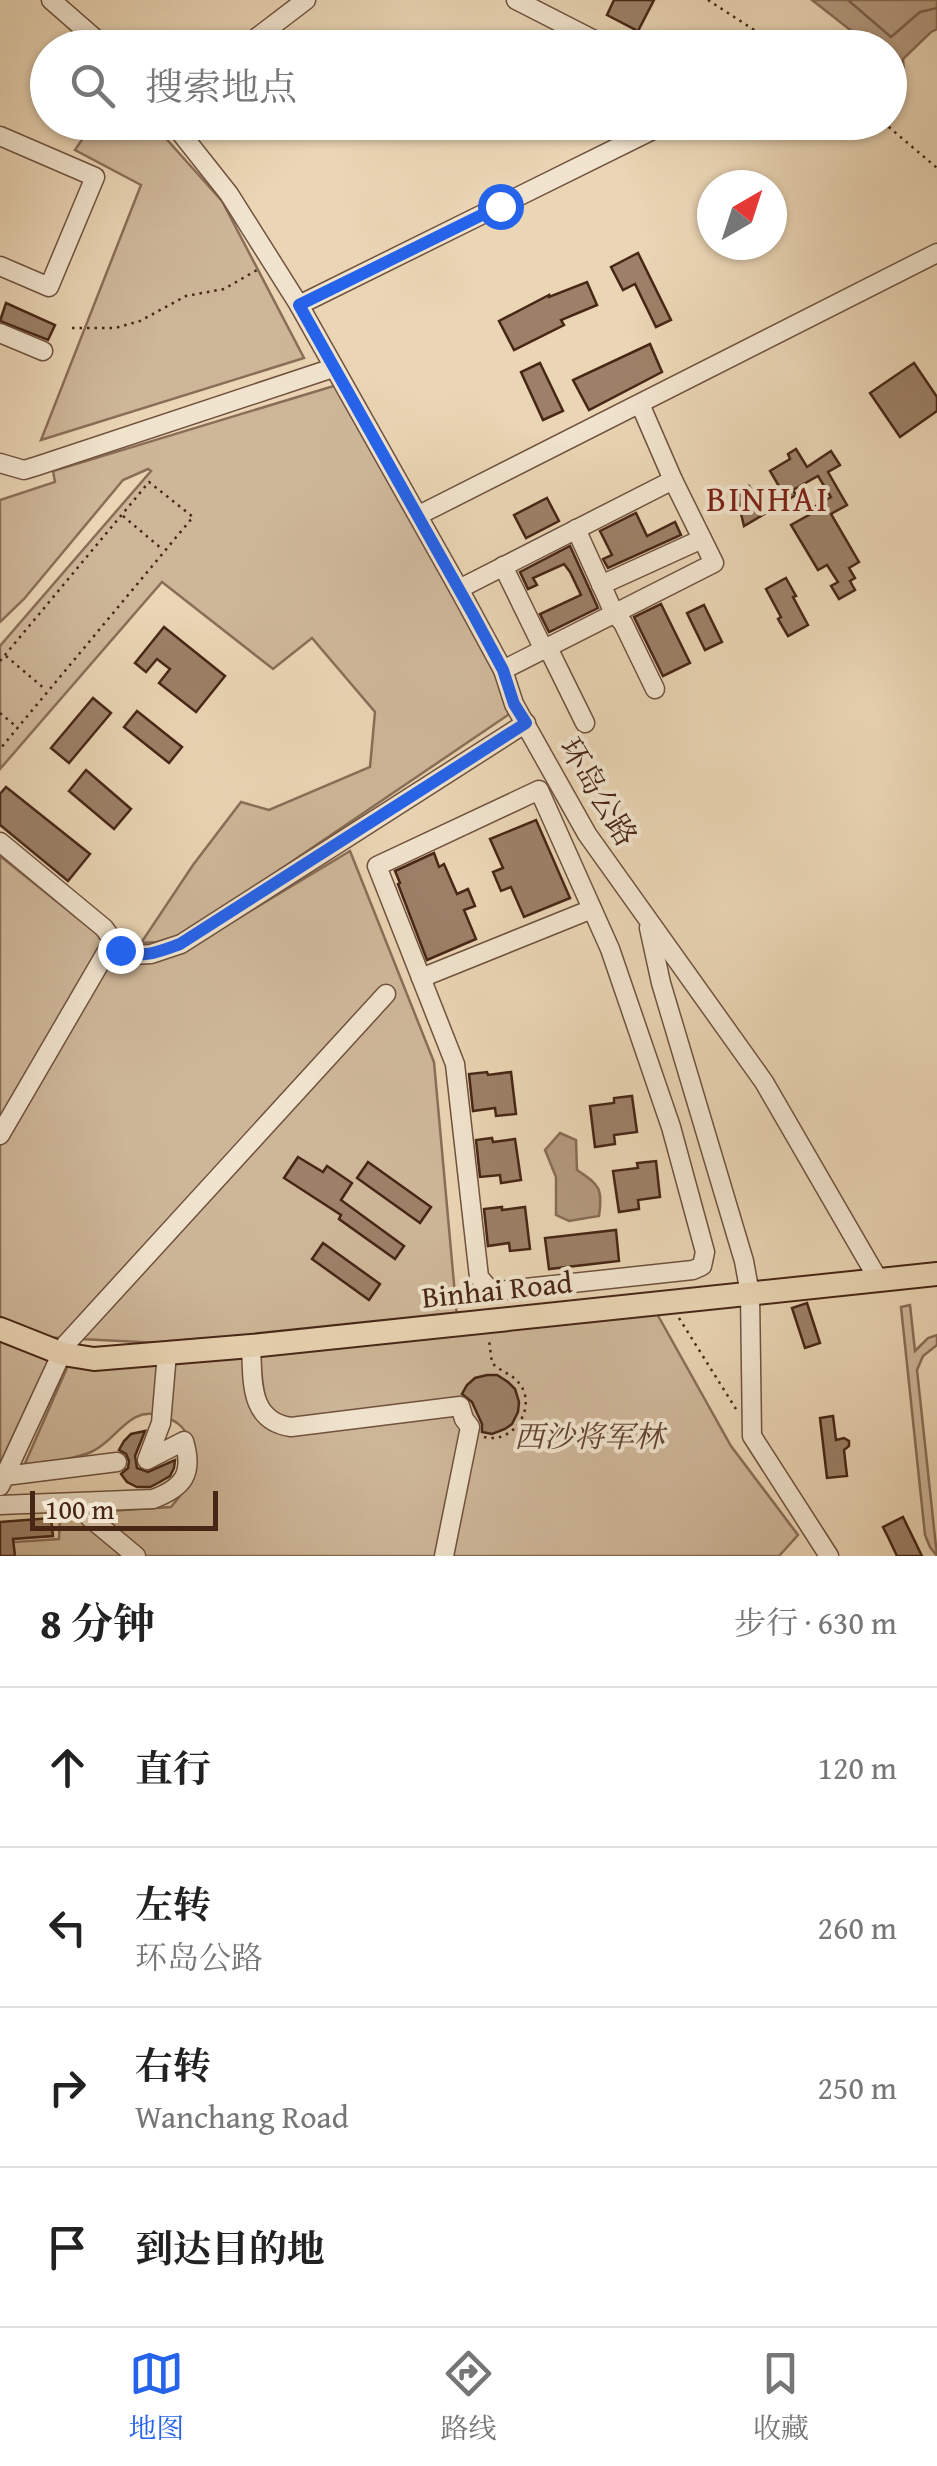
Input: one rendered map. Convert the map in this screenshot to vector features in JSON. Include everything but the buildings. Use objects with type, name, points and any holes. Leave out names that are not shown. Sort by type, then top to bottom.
[{"type":"main road","name":"Binhai Road","points":[[0,1329],[63,1354],[94,1359],[937,1274]]},
{"type":"street","points":[[51,0],[85,30]]},
{"type":"street","points":[[267,30],[306,0]]},
{"type":"street","points":[[516,0],[575,30]]},
{"type":"street","points":[[0,136],[95,177],[49,286],[0,266]]},
{"type":"street","name":"环岛公路","points":[[186,140],[228,194],[299,305],[419,515],[503,670],[514,704],[586,834],[764,1082],[878,1280]]},
{"type":"street","points":[[299,305],[633,140]]},
{"type":"street","points":[[419,515],[937,253]]},
{"type":"street","points":[[0,334],[43,351]]},
{"type":"street","points":[[0,463],[24,470],[332,368]]},
{"type":"street","points":[[503,670],[714,563],[640,404]]},
{"type":"street","points":[[459,589],[673,480]]},
{"type":"street","points":[[576,530],[614,613],[623,623],[655,688]]},
{"type":"street","points":[[601,584],[702,538]]},
{"type":"street","points":[[503,566],[585,724]]},
{"type":"street","points":[[0,842],[104,928],[120,950],[131,955],[151,954],[180,944],[526,723]]},
{"type":"street","points":[[539,790],[592,909],[610,949],[671,1127],[705,1258],[702,1266],[693,1270],[490,1290],[479,1277],[455,1064],[377,866],[539,790]]},
{"type":"street","points":[[421,978],[592,909]]},
{"type":"street","points":[[648,920],[661,983],[744,1261],[750,1294],[752,1436],[829,1556]]},
{"type":"street","points":[[0,1134],[114,940]]},
{"type":"street","points":[[626,995],[661,983]]},
{"type":"street","points":[[2,1481],[66,1344],[386,994]]},
{"type":"street","points":[[576,1282],[580,1312]]},
{"type":"street","points":[[252,1346],[254,1393],[265,1416],[277,1425],[460,1406],[470,1427],[444,1556]]},
{"type":"street","points":[[0,1505],[153,1499],[180,1485],[187,1470],[184,1442],[147,1460],[161,1423],[166,1353]]},
{"type":"street","points":[[2,1481],[116,1462]]},
{"type":"street","points":[[89,1516],[136,1556]]},
{"type":"path","points":[[708,0],[754,30]]},
{"type":"path","points":[[905,140],[937,168]]},
{"type":"path","points":[[72,328],[115,328],[140,321],[186,296],[224,289],[271,261]]},
{"type":"path","points":[[0,661],[149,482],[192,518],[0,750]]},
{"type":"path","points":[[122,515],[164,551]]},
{"type":"path","points":[[5,655],[48,691]]},
{"type":"path","points":[[0,713],[18,728]]},
{"type":"path","points":[[670,1302],[752,1436]]},
{"type":"path","points":[[470,1427],[484,1437],[502,1438],[512,1431],[525,1408],[518,1381],[492,1363],[488,1321]]},
{"type":"green space","points":[[82,140],[167,140],[222,201],[304,358],[41,440],[141,185],[75,150]]},
{"type":"green space","points":[[337,385],[514,704],[508,715],[185,934],[141,943],[241,802],[269,810],[370,767],[375,712],[312,638],[273,669],[162,582],[0,769],[0,646],[151,471],[123,480],[24,599],[0,622],[0,500],[55,482],[53,471]]},
{"type":"green space","points":[[350,851],[434,1062],[457,1317],[160,1343],[40,1337],[0,1322],[0,856],[101,937],[113,959],[144,962],[187,949]]},
{"type":"green space","points":[[910,1305],[915,1351],[937,1335],[937,1345],[923,1356],[917,1370],[937,1556],[925,1535],[901,1307]]},
{"type":"green space","name":"西沙将军林","points":[[656,1312],[731,1446],[798,1535],[779,1556],[0,1556],[0,1543],[59,1539],[60,1514],[171,1507],[193,1476],[196,1458],[187,1434],[175,1422],[151,1414],[132,1419],[91,1452],[23,1468],[70,1361]]},
{"type":"green space","points":[[0,1335],[57,1359],[0,1471]]},
{"type":"water","points":[[812,0],[937,0],[937,29],[907,55],[907,30],[850,30]]},
{"type":"water","points":[[560,1133],[576,1140],[577,1170],[598,1188],[599,1216],[569,1221],[556,1215],[556,1177],[545,1150]]},
{"type":"district","name":"BINHAI","points":[[768,499]]},
{"type":"route","points":[[120,950],[131,955],[151,954],[180,944],[526,723],[474,616],[299,305],[500,206]]}]
